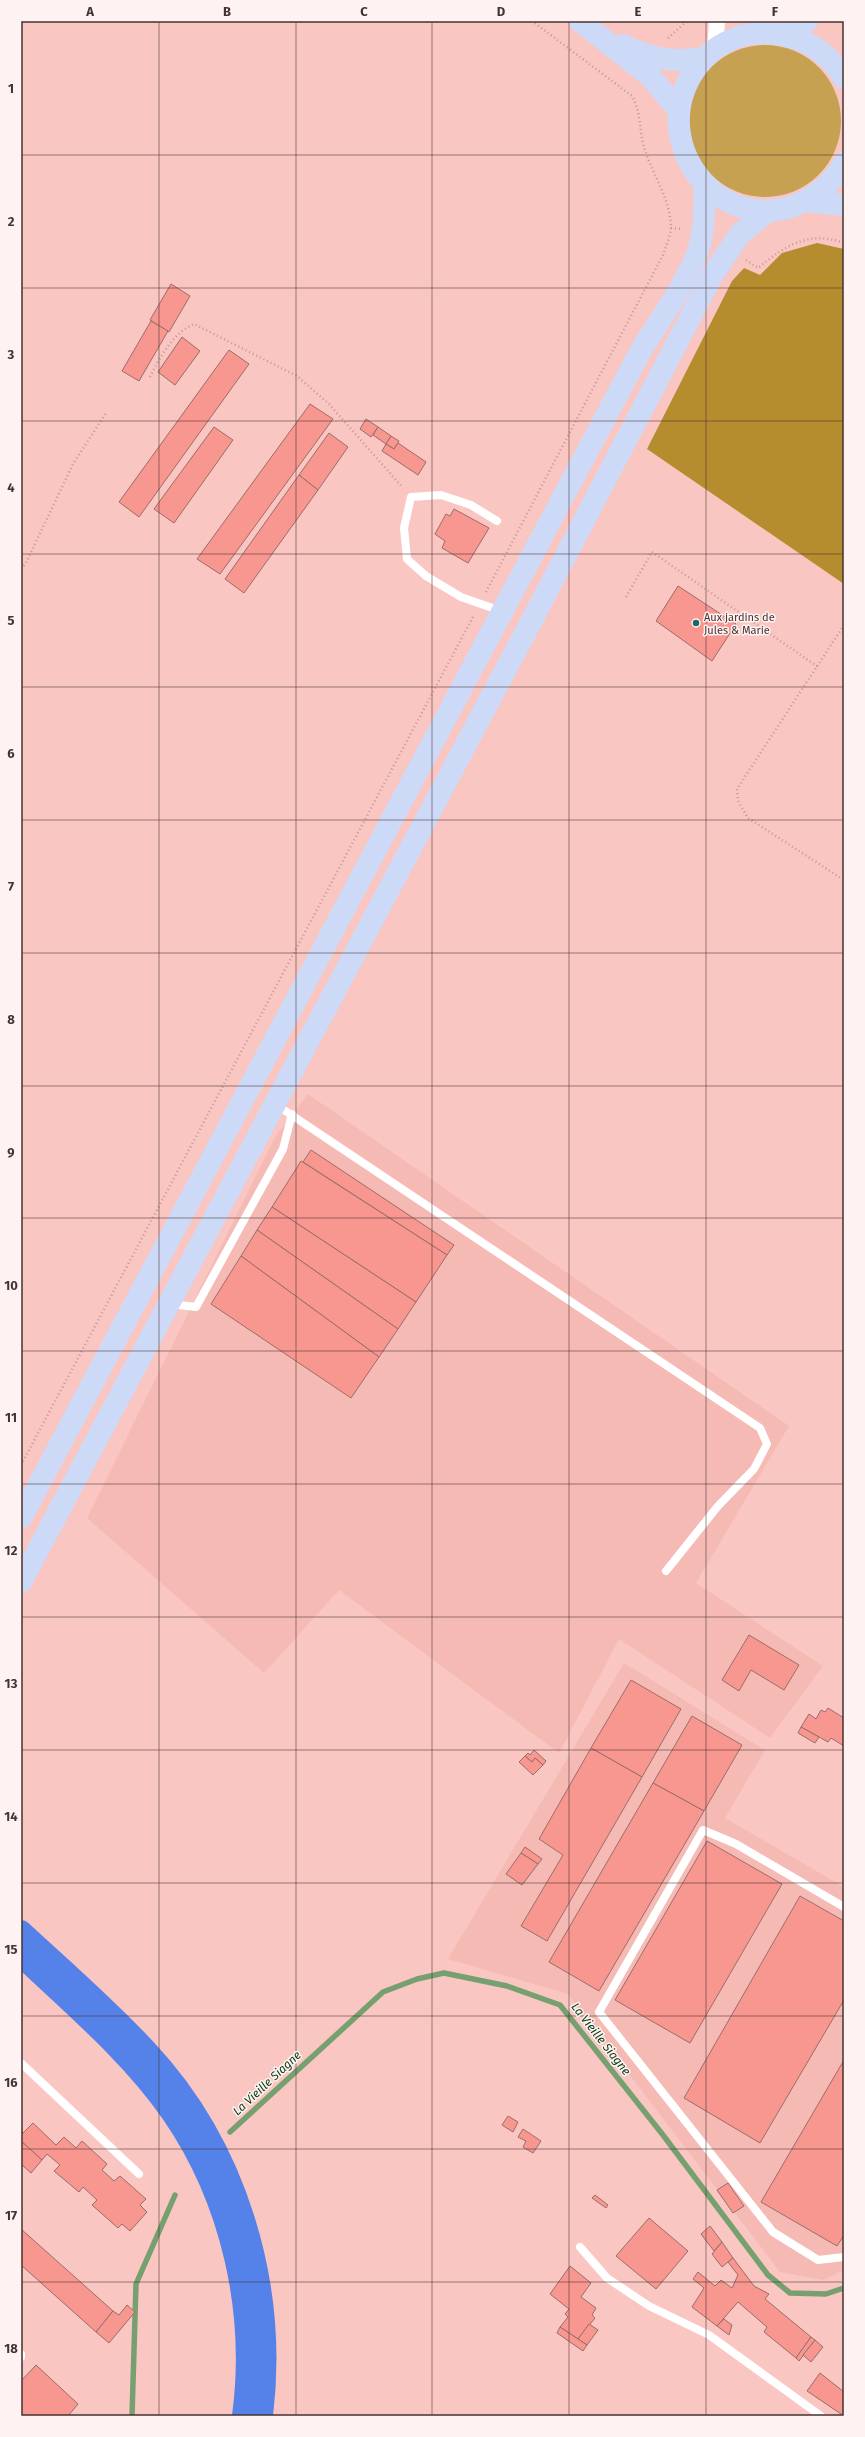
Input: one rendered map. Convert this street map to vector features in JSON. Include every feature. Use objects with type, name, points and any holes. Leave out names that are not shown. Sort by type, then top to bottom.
[{"type":"highway","points":[[21,1931],[146,2050],[179,2090],[215,2147],[238,2200],[256,2266],[266,2340],[265,2393],[248,2416]]},
{"type":"highway","points":[[21,1956],[113,2045],[144,2078],[171,2112],[200,2159],[220,2209],[242,2290],[248,2354],[248,2416]]},
{"type":"main road","points":[[807,21],[769,29],[727,41],[709,54],[686,82],[678,110],[679,137],[688,163],[704,184],[718,195],[734,204],[751,208],[769,210],[787,208],[805,201],[825,188],[844,163]]},
{"type":"main road","points":[[586,26],[642,54],[665,60],[681,61],[709,54]]},
{"type":"main road","points":[[586,26],[650,76],[678,110]]},
{"type":"main road","points":[[769,29],[800,39],[817,48],[832,61],[844,76]]},
{"type":"main road","points":[[21,1518],[639,354],[689,269],[697,252],[704,221],[704,184]]},
{"type":"main road","points":[[805,201],[844,205]]},
{"type":"main road","points":[[21,1582],[169,1304],[283,1109],[713,274],[740,234],[769,210]]},
{"type":"street","points":[[709,54],[717,21]]},
{"type":"lane","points":[[497,521],[471,505],[441,495],[411,497],[404,528],[407,559],[437,583],[461,597],[503,612]]},
{"type":"lane","points":[[169,1304],[196,1307],[283,1149],[283,1109]]},
{"type":"lane","points":[[283,1109],[760,1428],[767,1444],[754,1469],[718,1506],[666,1571]]},
{"type":"lane","points":[[844,1907],[736,1844],[703,1830],[599,2012],[772,2232],[818,2260],[844,2257]]},
{"type":"lane","points":[[21,2063],[139,2174]]},
{"type":"lane","points":[[580,2247],[607,2278],[649,2306],[709,2334],[820,2416]]},
{"type":"path","points":[[21,1465],[480,603],[664,253],[671,228],[666,201],[649,164],[643,141],[639,108],[632,96],[532,21]]},
{"type":"path","points":[[666,43],[668,38],[687,21]]},
{"type":"path","points":[[840,21],[844,24]]},
{"type":"path","points":[[742,258],[758,268],[779,250],[797,241],[835,240],[844,243]]},
{"type":"path","points":[[150,377],[156,364],[180,330],[194,324],[297,376],[329,404],[411,497]]},
{"type":"path","points":[[21,569],[26,563],[73,464],[106,413]]},
{"type":"path","points":[[626,597],[652,552],[818,667]]},
{"type":"path","points":[[844,625],[818,667],[737,788],[738,801],[748,818],[844,880]]},
{"type":"shaded area","points":[[758,45],[772,45],[787,48],[801,54],[819,67],[832,85],[838,99],[841,121],[838,143],[832,157],[819,175],[801,188],[787,194],[772,197],[758,197],[743,194],[729,188],[717,180],[706,169],[698,157],[692,143],[689,128],[689,114],[692,99],[698,85],[706,73],[717,62],[729,54],[743,48]]},
{"type":"shaded area","points":[[817,243],[844,249],[844,584],[647,449],[732,281],[744,268],[760,275],[782,253]]},
{"type":"shaded area","points":[[308,1094],[789,1426],[696,1583],[823,1666],[770,1738],[619,1639],[559,1753],[339,1590],[264,1673],[87,1518],[275,1137]]},
{"type":"shaded area","points":[[624,1663],[765,1750],[725,1818],[844,1887],[844,2270],[823,2280],[780,2272],[568,1994],[448,1959]]},
{"type":"building","points":[[171,284],[190,296],[169,332],[150,320]]},
{"type":"building","points":[[151,321],[168,331],[139,381],[122,371]]},
{"type":"building","points":[[182,337],[200,351],[175,385],[158,372]]},
{"type":"building","points":[[229,350],[249,364],[139,517],[119,502]]},
{"type":"building","points":[[310,404],[333,419],[220,574],[197,559]]},
{"type":"building","points":[[366,419],[378,427],[371,437],[360,429]]},
{"type":"building","points":[[214,427],[233,440],[174,523],[154,509]]},
{"type":"building","points":[[378,427],[391,436],[386,444],[373,435]]},
{"type":"building","points":[[329,433],[348,447],[318,490],[299,475]]},
{"type":"building","points":[[391,436],[399,441],[394,449],[386,444]]},
{"type":"building","points":[[398,443],[426,462],[418,475],[382,451],[386,444],[394,449]]},
{"type":"building","points":[[299,475],[318,490],[244,593],[225,579]]},
{"type":"building","points":[[454,509],[489,528],[468,563],[442,548],[445,541],[435,534],[446,514],[450,516]]},
{"type":"building","name":"Aux jardins de Jules & Marie","points":[[678,586],[736,624],[712,661],[656,621]]},
{"type":"building","points":[[311,1150],[454,1245],[447,1255],[303,1162]]},
{"type":"building","points":[[301,1161],[447,1255],[416,1302],[272,1207]]},
{"type":"building","points":[[272,1207],[416,1302],[398,1329],[257,1230]]},
{"type":"building","points":[[257,1230],[398,1329],[379,1357],[241,1256]]},
{"type":"building","points":[[241,1256],[379,1357],[351,1398],[211,1304]]},
{"type":"building","points":[[749,1635],[799,1665],[784,1690],[751,1670],[739,1691],[722,1680]]},
{"type":"building","points":[[631,1680],[681,1709],[642,1777],[591,1748]]},
{"type":"building","points":[[828,1708],[844,1718],[844,1746],[831,1738],[828,1742],[801,1727],[809,1714],[816,1719],[821,1710],[825,1712]]},
{"type":"building","points":[[692,1716],[742,1745],[704,1811],[653,1783]]},
{"type":"building","points":[[801,1727],[819,1737],[815,1743],[798,1733]]},
{"type":"building","points":[[591,1748],[642,1777],[547,1941],[521,1926],[563,1855],[539,1839]]},
{"type":"building","points":[[534,1750],[546,1761],[543,1765],[535,1758],[532,1762],[525,1756],[528,1753],[530,1755]]},
{"type":"building","points":[[525,1756],[532,1762],[535,1758],[543,1765],[533,1775],[519,1762]]},
{"type":"building","points":[[653,1783],[704,1811],[599,1991],[549,1962]]},
{"type":"building","points":[[707,1841],[782,1884],[690,2043],[615,2000]]},
{"type":"building","points":[[525,1847],[542,1859],[538,1864],[521,1853]]},
{"type":"building","points":[[521,1853],[538,1864],[522,1885],[506,1874]]},
{"type":"building","points":[[800,1896],[844,1921],[844,2000],[760,2143],[684,2098]]},
{"type":"building","points":[[844,2060],[844,2235],[837,2246],[761,2202]]},
{"type":"building","points":[[508,2116],[518,2122],[513,2132],[502,2125]]},
{"type":"building","points":[[33,2123],[56,2145],[64,2137],[76,2148],[82,2141],[107,2164],[102,2170],[114,2181],[120,2176],[146,2199],[140,2205],[147,2212],[130,2231],[122,2224],[118,2228],[92,2205],[97,2200],[83,2187],[79,2192],[54,2171],[60,2165],[47,2154],[42,2160],[21,2141],[21,2130],[23,2133]]},
{"type":"building","points":[[523,2129],[541,2141],[533,2153],[523,2147],[526,2141],[518,2137]]},
{"type":"building","points":[[21,2141],[42,2160],[31,2173],[21,2164]]},
{"type":"building","points":[[728,2183],[744,2206],[733,2213],[717,2190]]},
{"type":"building","points":[[595,2195],[608,2205],[606,2208],[592,2198]]},
{"type":"building","points":[[649,2218],[688,2251],[656,2289],[616,2256]]},
{"type":"building","points":[[710,2226],[722,2242],[714,2251],[701,2234]]},
{"type":"building","points":[[21,2229],[113,2311],[96,2332],[21,2265]]},
{"type":"building","points":[[722,2242],[733,2258],[722,2267],[712,2254]]},
{"type":"building","points":[[733,2258],[754,2286],[769,2294],[765,2299],[811,2337],[796,2358],[764,2332],[767,2327],[738,2302],[717,2326],[692,2307],[704,2288],[693,2279],[698,2272],[715,2286],[721,2280],[732,2288],[738,2275],[728,2262]]},
{"type":"building","points":[[570,2266],[591,2283],[581,2297],[596,2308],[592,2315],[595,2318],[578,2339],[560,2327],[568,2317],[565,2314],[569,2309],[550,2294]]},
{"type":"building","points":[[127,2305],[135,2312],[109,2343],[96,2332],[113,2311],[119,2315]]},
{"type":"building","points":[[724,2319],[732,2325],[729,2335],[717,2326]]},
{"type":"building","points":[[589,2324],[598,2330],[587,2345],[578,2339]]},
{"type":"building","points":[[560,2327],[587,2345],[583,2351],[557,2333]]},
{"type":"building","points":[[811,2337],[815,2340],[799,2361],[796,2358]]},
{"type":"building","points":[[815,2340],[823,2347],[811,2362],[803,2355]]},
{"type":"building","points":[[36,2365],[78,2404],[68,2416],[21,2416],[21,2381]]},
{"type":"building","points":[[820,2373],[844,2392],[844,2416],[807,2391]]},
{"type":"waterway","name":"La Vieille Siagne","points":[[230,2132],[383,1992],[417,1979],[444,1973],[507,1986],[560,2005],[663,2135],[768,2275],[790,2293],[826,2294],[844,2288]]},
{"type":"waterway","name":"La Vieille Siagne","points":[[132,2416],[136,2284],[175,2195]]},
{"type":"place","name":"Aux jardins de Jules & Marie","points":[[696,623]]}]
